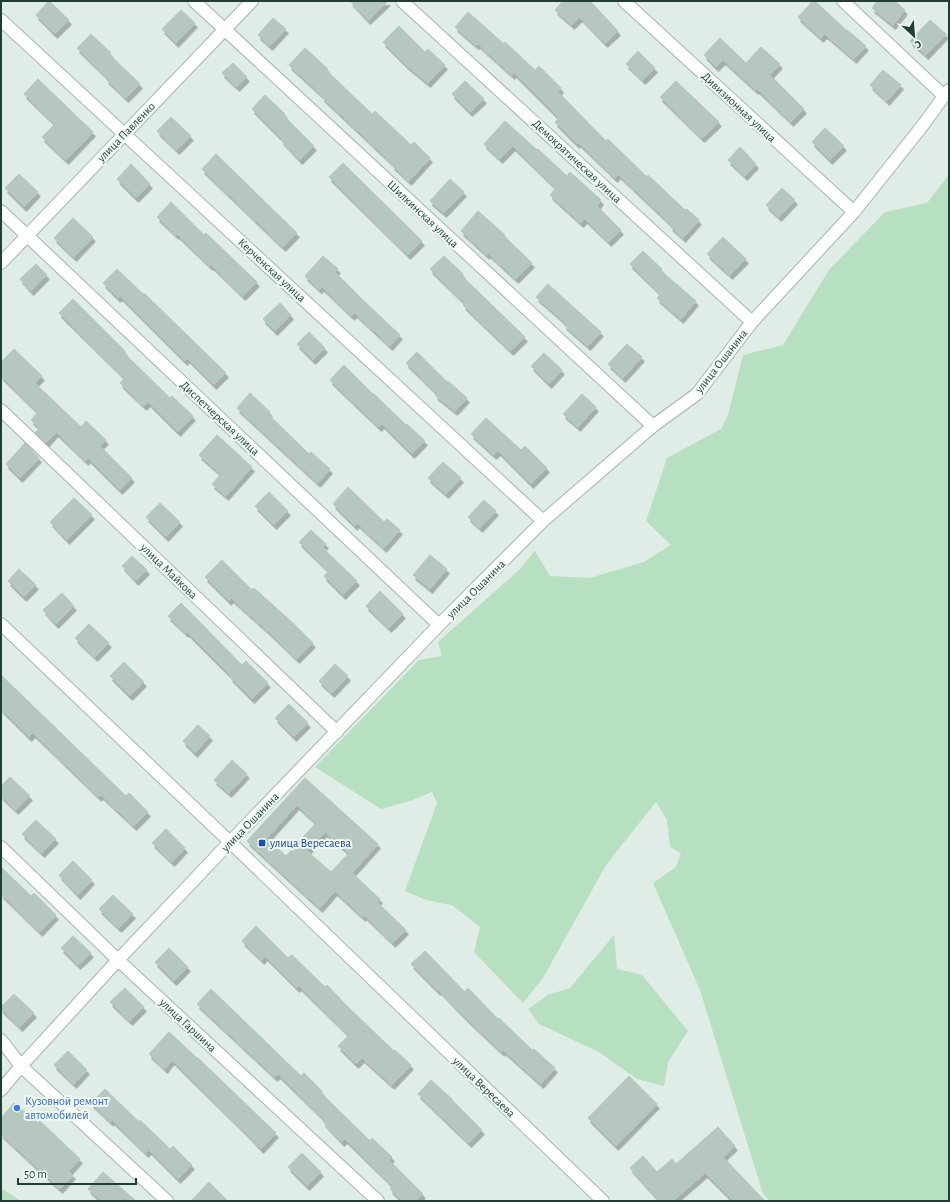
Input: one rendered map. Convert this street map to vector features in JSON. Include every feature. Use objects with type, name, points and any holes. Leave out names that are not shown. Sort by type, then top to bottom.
[{"type":"street","name":"Шилкинская улица","points":[[194,1],[653,426]]},
{"type":"street","name":"улица Павленко","points":[[1,263],[252,1]]},
{"type":"street","name":"Демократическая улица","points":[[402,1],[752,322]]},
{"type":"street","name":"Дивизионная улица","points":[[624,1],[854,212]]},
{"type":"street","points":[[843,1],[947,93]]},
{"type":"street","name":"Керченская улица","points":[[1,20],[543,521]]},
{"type":"street","name":"улица Ошанина","points":[[1,1090],[118,960],[230,842],[439,625],[543,521],[653,426],[697,394],[752,322],[854,212],[947,93]]},
{"type":"street","name":"Диспетчерская улица","points":[[1,211],[439,625]]},
{"type":"street","name":"улица Майкова","points":[[1,410],[337,732]]},
{"type":"street","name":"улица Вересаева","points":[[1,624],[230,842],[602,1201]]},
{"type":"street","name":"улица Гаршина","points":[[1,847],[118,960],[378,1201]]},
{"type":"street","points":[[1,1040],[22,1066],[167,1201]]},
{"type":"green space","points":[[949,175],[949,1201],[770,1201],[763,1194],[700,990],[653,883],[676,867],[681,853],[670,847],[667,820],[656,802],[606,865],[543,978],[523,1003],[474,952],[480,927],[452,905],[426,900],[405,891],[437,803],[432,792],[410,801],[381,809],[315,767],[419,660],[442,656],[438,642],[519,570],[535,551],[550,576],[590,578],[644,562],[671,545],[646,521],[667,458],[721,429],[728,415],[743,355],[783,345],[829,270],[885,212],[927,203]]},
{"type":"green space","points":[[614,935],[617,969],[642,975],[688,1031],[668,1062],[664,1086],[637,1079],[599,1052],[539,1024],[528,1009],[548,995],[570,988]]},
{"type":"green space","points":[[1,1188],[21,1201],[1,1201]]},
{"type":"building","points":[[49,1],[69,20],[55,34],[36,15]]},
{"type":"building","points":[[350,1],[388,1],[368,20]]},
{"type":"building","points":[[563,1],[590,1],[618,31],[605,43],[580,17],[572,25],[555,10]]},
{"type":"building","points":[[813,1],[815,1],[847,31],[866,46],[854,59],[825,34],[821,38],[798,17]]},
{"type":"building","points":[[877,1],[895,1],[905,10],[893,25],[872,8]]},
{"type":"building","points":[[181,10],[195,23],[176,43],[162,29]]},
{"type":"building","points":[[468,12],[504,44],[505,42],[535,70],[539,66],[561,88],[558,92],[606,141],[608,139],[647,177],[648,175],[685,210],[687,209],[699,220],[683,238],[670,226],[672,225],[618,174],[615,178],[578,142],[577,144],[555,122],[559,118],[514,73],[512,75],[478,44],[476,45],[455,27]]},
{"type":"building","points":[[273,18],[286,29],[270,46],[258,35]]},
{"type":"building","points":[[930,20],[946,34],[926,55],[910,41]]},
{"type":"building","points":[[399,26],[425,52],[428,49],[445,65],[428,83],[405,64],[383,42]]},
{"type":"building","points":[[91,34],[140,84],[126,98],[77,48]]},
{"type":"building","points":[[720,38],[746,63],[761,47],[780,64],[770,75],[804,109],[791,122],[757,89],[756,90],[723,60],[716,67],[704,55]]},
{"type":"building","points":[[305,48],[372,114],[375,111],[411,145],[414,142],[430,158],[409,181],[322,97],[323,96],[289,65]]},
{"type":"building","points":[[638,51],[655,68],[643,80],[626,64]]},
{"type":"building","points":[[233,63],[247,77],[237,87],[222,73]]},
{"type":"building","points":[[883,70],[901,85],[887,101],[870,85]]},
{"type":"building","points":[[38,79],[93,132],[66,160],[42,137],[55,124],[24,94]]},
{"type":"building","points":[[465,81],[484,99],[470,112],[452,94]]},
{"type":"building","points":[[676,81],[719,122],[702,138],[660,97]]},
{"type":"building","points":[[265,95],[285,114],[284,116],[314,146],[300,160],[281,140],[282,139],[252,109]]},
{"type":"building","points":[[171,117],[191,136],[177,150],[157,131]]},
{"type":"building","points":[[505,121],[567,176],[570,172],[601,200],[597,206],[621,230],[609,242],[585,219],[581,223],[550,195],[556,188],[513,146],[500,159],[484,144]]},
{"type":"building","points":[[825,128],[844,146],[830,160],[812,142]]},
{"type":"building","points":[[740,147],[756,164],[745,176],[728,160]]},
{"type":"building","points":[[216,154],[297,233],[283,247],[202,169]]},
{"type":"building","points":[[343,163],[422,241],[408,255],[329,177]]},
{"type":"building","points":[[131,164],[150,184],[136,198],[117,179]]},
{"type":"building","points":[[19,174],[38,192],[24,207],[5,188]]},
{"type":"building","points":[[450,179],[464,192],[444,213],[430,201]]},
{"type":"building","points":[[782,188],[795,200],[779,217],[766,205]]},
{"type":"building","points":[[171,202],[204,235],[206,233],[257,282],[243,296],[157,217]]},
{"type":"building","points":[[478,211],[505,235],[504,236],[532,263],[516,279],[461,231]]},
{"type":"building","points":[[73,218],[93,237],[74,257],[54,238]]},
{"type":"building","points":[[723,237],[746,259],[730,275],[707,254]]},
{"type":"building","points":[[643,251],[662,269],[660,270],[696,301],[681,319],[657,298],[661,294],[630,264]]},
{"type":"building","points":[[323,256],[338,269],[335,272],[400,335],[390,346],[355,313],[352,316],[322,287],[319,289],[305,276]]},
{"type":"building","points":[[444,256],[463,274],[462,276],[525,337],[511,351],[463,305],[465,303],[430,269]]},
{"type":"building","points":[[36,264],[47,275],[31,291],[20,279]]},
{"type":"building","points":[[117,269],[143,294],[144,293],[226,373],[214,385],[187,358],[185,361],[120,296],[118,298],[103,283]]},
{"type":"building","points":[[548,284],[601,332],[588,346],[564,325],[566,323],[536,297]]},
{"type":"building","points":[[73,299],[125,351],[124,353],[170,398],[172,396],[193,416],[178,432],[148,402],[144,406],[120,383],[125,378],[59,313]]},
{"type":"building","points":[[280,303],[291,315],[275,331],[263,319]]},
{"type":"building","points":[[309,332],[325,348],[313,360],[297,344]]},
{"type":"building","points":[[627,344],[642,357],[623,378],[608,364]]},
{"type":"building","points":[[14,349],[42,376],[35,383],[81,427],[86,421],[106,440],[100,446],[132,478],[120,490],[88,458],[86,461],[56,432],[46,443],[35,433],[40,428],[31,420],[38,412],[1,376],[1,362]]},
{"type":"building","points":[[417,352],[447,382],[448,381],[467,398],[455,411],[435,395],[437,393],[406,363]]},
{"type":"building","points":[[544,353],[562,370],[549,384],[531,366]]},
{"type":"building","points":[[344,365],[406,425],[407,424],[425,441],[412,454],[382,424],[379,427],[330,380]]},
{"type":"building","points":[[250,393],[270,412],[268,414],[309,454],[311,452],[330,469],[318,483],[237,408]]},
{"type":"building","points":[[582,394],[596,407],[578,427],[563,414]]},
{"type":"building","points":[[486,418],[521,450],[525,446],[547,468],[531,484],[498,451],[494,455],[471,434]]},
{"type":"building","points":[[217,435],[252,467],[226,496],[212,484],[221,474],[199,455]]},
{"type":"building","points":[[25,443],[39,458],[20,478],[6,464]]},
{"type":"building","points":[[443,462],[461,478],[446,494],[428,478]]},
{"type":"building","points":[[348,487],[384,522],[387,519],[400,530],[384,548],[357,523],[355,526],[333,504]]},
{"type":"building","points":[[269,492],[288,511],[274,525],[255,506]]},
{"type":"building","points":[[74,498],[92,515],[67,540],[50,522]]},
{"type":"building","points":[[484,500],[496,511],[480,528],[468,517]]},
{"type":"building","points":[[160,503],[180,522],[166,537],[146,517]]},
{"type":"building","points":[[311,530],[326,544],[322,547],[357,581],[343,595],[324,576],[329,571],[299,542]]},
{"type":"building","points":[[430,555],[447,569],[430,589],[413,575]]},
{"type":"building","points":[[132,556],[147,570],[136,581],[122,566]]},
{"type":"building","points":[[222,560],[252,590],[254,588],[313,643],[297,659],[231,598],[229,601],[205,577]]},
{"type":"building","points":[[19,569],[36,585],[24,597],[8,581]]},
{"type":"building","points":[[380,591],[403,614],[389,628],[366,606]]},
{"type":"building","points":[[62,593],[74,606],[56,624],[43,610]]},
{"type":"building","points":[[181,603],[242,665],[246,661],[268,683],[252,699],[187,632],[186,633],[168,616]]},
{"type":"building","points":[[89,624],[109,643],[95,657],[75,638]]},
{"type":"building","points":[[124,662],[144,682],[130,696],[110,676]]},
{"type":"building","points":[[335,664],[348,676],[332,693],[319,681]]},
{"type":"building","points":[[1,675],[126,796],[129,793],[148,812],[134,826],[101,795],[99,797],[33,733],[29,737],[1,709]]},
{"type":"building","points":[[289,704],[308,723],[294,737],[275,718]]},
{"type":"building","points":[[198,725],[210,736],[195,753],[183,741]]},
{"type":"building","points":[[232,760],[247,774],[229,793],[214,780]]},
{"type":"building","points":[[10,777],[30,796],[16,810],[1,796],[1,786]]},
{"type":"building","points":[[305,778],[378,844],[352,873],[380,899],[377,902],[406,930],[393,943],[364,915],[363,917],[335,891],[320,908],[247,841]],"holes":[[[297,805],[316,823],[286,856],[267,838]],[[325,832],[349,853],[331,872],[307,851]]]},
{"type":"building","points":[[36,820],[56,839],[42,853],[22,834]]},
{"type":"building","points":[[166,829],[185,848],[172,862],[152,843]]},
{"type":"building","points":[[73,861],[92,880],[78,895],[59,875]]},
{"type":"building","points":[[1,867],[31,896],[34,893],[56,915],[40,932],[1,894]]},
{"type":"building","points":[[113,895],[133,914],[119,928],[99,909]]},
{"type":"building","points":[[256,926],[288,958],[292,955],[325,987],[327,985],[394,1051],[395,1050],[411,1065],[392,1085],[362,1058],[356,1064],[338,1046],[349,1035],[299,986],[297,988],[265,956],[262,960],[242,941]]},
{"type":"building","points":[[73,936],[91,953],[78,965],[61,948]]},
{"type":"building","points":[[169,948],[188,967],[174,981],[155,962]]},
{"type":"building","points":[[425,951],[465,992],[468,988],[498,1019],[499,1018],[532,1050],[534,1049],[555,1068],[541,1084],[503,1050],[502,1052],[411,964]]},
{"type":"building","points":[[125,988],[144,1007],[130,1021],[110,1002]]},
{"type":"building","points":[[211,989],[301,1076],[304,1073],[322,1091],[321,1093],[370,1141],[372,1138],[392,1157],[389,1160],[423,1194],[416,1201],[402,1201],[390,1189],[393,1186],[345,1139],[342,1142],[323,1122],[325,1120],[278,1074],[275,1077],[197,1004]]},
{"type":"building","points":[[14,994],[34,1013],[20,1027],[1,1009],[1,1007]]},
{"type":"building","points":[[169,1032],[276,1133],[261,1149],[172,1060],[165,1069],[149,1054]]},
{"type":"building","points":[[68,1051],[87,1070],[74,1084],[54,1065]]},
{"type":"building","points":[[629,1076],[657,1104],[616,1146],[588,1118]]},
{"type":"building","points":[[431,1080],[482,1130],[469,1143],[418,1094]]},
{"type":"building","points":[[105,1089],[139,1122],[140,1120],[170,1149],[173,1146],[192,1165],[178,1179],[149,1150],[146,1153],[112,1120],[111,1122],[91,1103]]},
{"type":"building","points":[[14,1103],[38,1123],[40,1121],[80,1159],[69,1171],[73,1175],[60,1189],[1,1134],[1,1118]]},
{"type":"building","points":[[718,1127],[735,1146],[723,1157],[765,1201],[733,1201],[705,1173],[673,1201],[660,1201],[630,1168],[643,1156],[657,1172],[672,1159],[676,1164]]},
{"type":"building","points":[[302,1153],[321,1172],[307,1186],[288,1167]]},
{"type":"building","points":[[103,1172],[136,1201],[102,1201],[88,1189]]},
{"type":"building","points":[[209,1182],[228,1201],[191,1201]]},
{"type":"place","name":"улица Вересаева","points":[[262,843]]},
{"type":"place","name":"Кузовной ремонт автомобилей","points":[[17,1108]]}]
